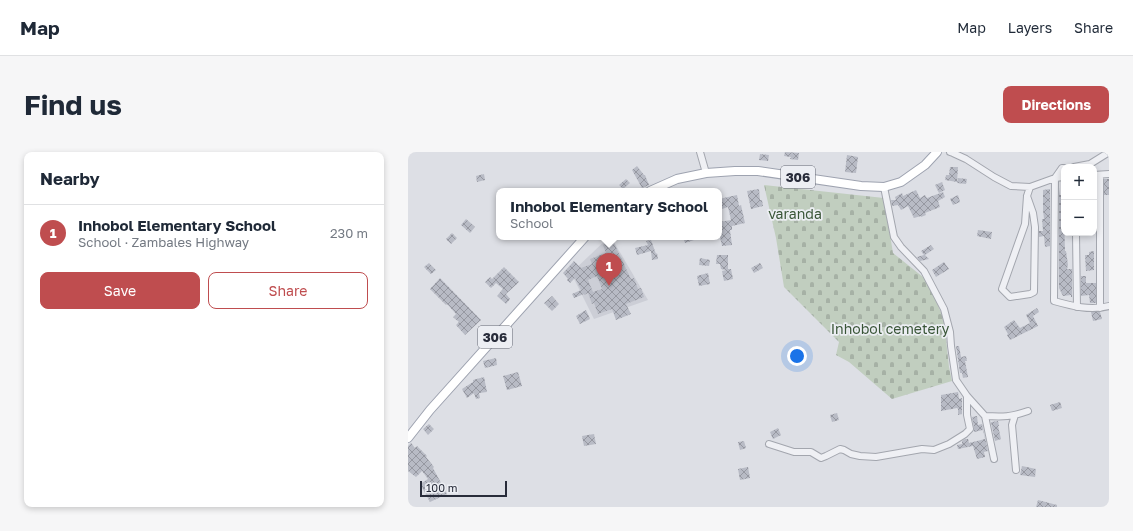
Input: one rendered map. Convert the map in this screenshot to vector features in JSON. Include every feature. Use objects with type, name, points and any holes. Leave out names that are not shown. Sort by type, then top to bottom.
[{"type":"main road","name":"306","points":[[657,188],[677,179],[706,173],[758,171],[861,186],[884,187],[901,182],[925,165],[937,152]]},
{"type":"main road","name":"306","points":[[408,438],[430,410],[582,240]]},
{"type":"street","points":[[700,152],[706,173]]},
{"type":"street","points":[[950,152],[966,159],[1011,186],[1030,187],[1061,177]]},
{"type":"street","points":[[1090,164],[1108,153]]},
{"type":"street","points":[[1061,169],[1055,178],[1054,301],[1077,307],[1100,308],[1109,306]]},
{"type":"street","points":[[1100,308],[1097,175],[1109,174]]},
{"type":"street","points":[[884,187],[894,237],[901,247],[924,271],[944,309],[950,332],[950,346],[956,380],[967,396],[985,416],[994,460]]},
{"type":"street","points":[[1027,196],[1033,213],[1035,227],[1034,292],[1010,297],[1002,289],[1025,224],[1027,196],[1030,187]]},
{"type":"street","points":[[1076,236],[1077,307]]},
{"type":"street","points":[[769,444],[794,452],[811,452],[821,458],[840,449],[860,456],[876,457],[922,450],[934,450],[949,444],[970,429],[967,415],[967,396]]},
{"type":"street","points":[[985,416],[1015,416],[1028,411]]},
{"type":"street","points":[[1015,416],[1012,425],[1016,470]]},
{"type":"shaded area","points":[[606,240],[613,240],[648,300],[594,319],[571,273]]},
{"type":"green space","name":"Inhobol cemetery","points":[[764,185],[884,198],[893,253],[928,281],[944,320],[952,381],[892,399],[849,362],[836,355],[839,342],[784,287],[776,238]]},
{"type":"building","points":[[785,152],[799,153],[798,160],[790,159],[791,157],[784,156]]},
{"type":"building","points":[[760,154],[769,155],[768,161],[759,160]]},
{"type":"building","points":[[847,155],[858,157],[856,173],[845,172]]},
{"type":"building","points":[[637,166],[645,175],[649,185],[642,188],[632,170]]},
{"type":"building","points":[[950,167],[958,167],[957,182],[945,180],[946,175],[949,175]]},
{"type":"building","points":[[484,174],[485,180],[477,182],[476,176]]},
{"type":"building","points":[[958,178],[967,179],[966,184],[957,183]]},
{"type":"building","points":[[626,179],[630,183],[624,188],[619,185]]},
{"type":"building","points":[[1104,179],[1109,179],[1109,195],[1104,195]]},
{"type":"building","points":[[942,182],[945,190],[939,193],[935,185]]},
{"type":"building","points":[[1059,188],[1061,195],[1061,236],[1065,236],[1065,251],[1068,265],[1067,269],[1072,269],[1072,297],[1071,295],[1063,296],[1059,288]]},
{"type":"building","points":[[759,189],[760,200],[762,200],[763,206],[751,209],[747,191]]},
{"type":"building","points":[[1050,189],[1050,246],[1045,247],[1044,236],[1039,237],[1039,231],[1043,231],[1043,190]]},
{"type":"building","points":[[916,190],[920,198],[925,195],[927,198],[943,192],[945,197],[938,201],[940,207],[925,213],[926,215],[921,217],[914,218],[908,206],[901,210],[898,205],[892,206],[891,200],[896,200],[895,197],[902,193],[903,196]]},
{"type":"building","points":[[737,195],[745,223],[732,226],[732,230],[730,230],[732,245],[722,246],[721,240],[722,240],[722,222],[731,220],[728,207],[722,209],[722,198]]},
{"type":"building","points":[[958,195],[960,202],[953,205],[950,199]]},
{"type":"building","points":[[466,219],[475,227],[470,233],[461,225]]},
{"type":"building","points":[[978,230],[992,232],[991,239],[977,236]]},
{"type":"building","points":[[452,233],[457,238],[451,244],[446,239]]},
{"type":"building","points":[[651,240],[658,259],[652,260],[651,251],[637,255],[635,248],[648,245],[646,241]]},
{"type":"building","points":[[684,240],[694,240],[685,243]]},
{"type":"building","points":[[613,241],[631,279],[634,278],[638,289],[641,288],[644,297],[626,304],[631,314],[616,320],[612,309],[598,314],[588,293],[574,298],[572,294],[581,290],[575,278],[570,283],[563,273],[574,261],[581,268],[592,264],[590,259],[606,253],[603,245]],"holes":[[[597,276],[602,289],[593,292],[588,280]]]},
{"type":"building","points":[[931,245],[934,249],[925,255],[929,259],[920,261],[917,257],[924,255],[921,251]]},
{"type":"building","points":[[1094,251],[1094,270],[1086,271],[1085,255],[1089,255],[1089,252]]},
{"type":"building","points":[[717,255],[728,255],[728,269],[731,269],[733,279],[724,281],[722,271],[726,270],[721,269],[720,264],[716,264]]},
{"type":"building","points":[[700,258],[710,260],[709,266],[699,265]]},
{"type":"building","points":[[944,262],[949,269],[936,277],[932,270]]},
{"type":"building","points":[[429,263],[436,270],[431,274],[424,267]]},
{"type":"building","points":[[760,263],[763,268],[754,273],[751,268]]},
{"type":"building","points":[[504,267],[519,282],[506,294],[510,299],[506,304],[497,296],[503,289],[496,283],[491,288],[485,282],[490,277],[492,279]]},
{"type":"building","points":[[708,273],[710,284],[699,286],[697,276]]},
{"type":"building","points":[[1081,276],[1086,276],[1086,283],[1096,283],[1096,303],[1090,303],[1089,295],[1081,296]]},
{"type":"building","points":[[440,278],[481,320],[465,335],[456,325],[459,322],[453,317],[456,314],[430,289]]},
{"type":"building","points":[[552,296],[559,304],[552,311],[544,303]]},
{"type":"building","points":[[1037,308],[1039,312],[1033,316],[1038,326],[1010,340],[1004,327],[1014,320],[1020,328],[1030,323],[1026,315]]},
{"type":"building","points":[[586,310],[590,319],[580,324],[576,316]]},
{"type":"building","points":[[1091,312],[1100,312],[1102,319],[1093,321]]},
{"type":"building","points":[[956,346],[959,346],[961,357],[966,356],[967,361],[965,361],[968,377],[963,378],[962,373],[960,373]]},
{"type":"building","points":[[496,358],[497,365],[485,368],[483,361]]},
{"type":"building","points":[[518,372],[522,386],[507,390],[503,376]]},
{"type":"building","points":[[484,377],[487,392],[479,393],[480,398],[476,399],[474,393],[467,398],[462,389],[473,382],[473,380]]},
{"type":"building","points":[[958,392],[959,399],[962,398],[962,414],[958,415],[957,408],[941,411],[941,395]]},
{"type":"building","points":[[1060,402],[1062,408],[1052,411],[1050,405]]},
{"type":"building","points":[[837,413],[839,420],[832,422],[830,415]]},
{"type":"building","points":[[977,416],[978,425],[982,424],[988,451],[984,452],[985,457],[977,459],[973,446],[958,449],[957,445],[962,444],[962,441],[965,439],[968,439],[969,443],[985,439],[983,430],[974,432],[972,417]]},
{"type":"building","points":[[998,421],[1001,439],[995,441],[991,422]]},
{"type":"building","points":[[429,424],[434,429],[428,435],[423,429]]},
{"type":"building","points":[[778,428],[781,435],[773,439],[770,432]]},
{"type":"building","points":[[594,434],[596,444],[584,446],[582,436]]},
{"type":"building","points":[[744,441],[746,448],[740,450],[738,442]]},
{"type":"building","points":[[411,443],[415,448],[417,446],[427,456],[426,457],[434,467],[433,468],[447,494],[430,502],[420,484],[428,479],[422,471],[416,477],[408,471],[408,446]]},
{"type":"building","points":[[1022,466],[1036,469],[1035,477],[1020,475]]},
{"type":"building","points":[[748,467],[750,478],[740,480],[738,469]]},
{"type":"building","points":[[1038,500],[1057,505],[1057,507],[1036,507]]},
{"type":"place","name":"Inhobol Elementary School","points":[[609,286]]},
{"type":"park label","name":"varanda","points":[[795,213]]}]
